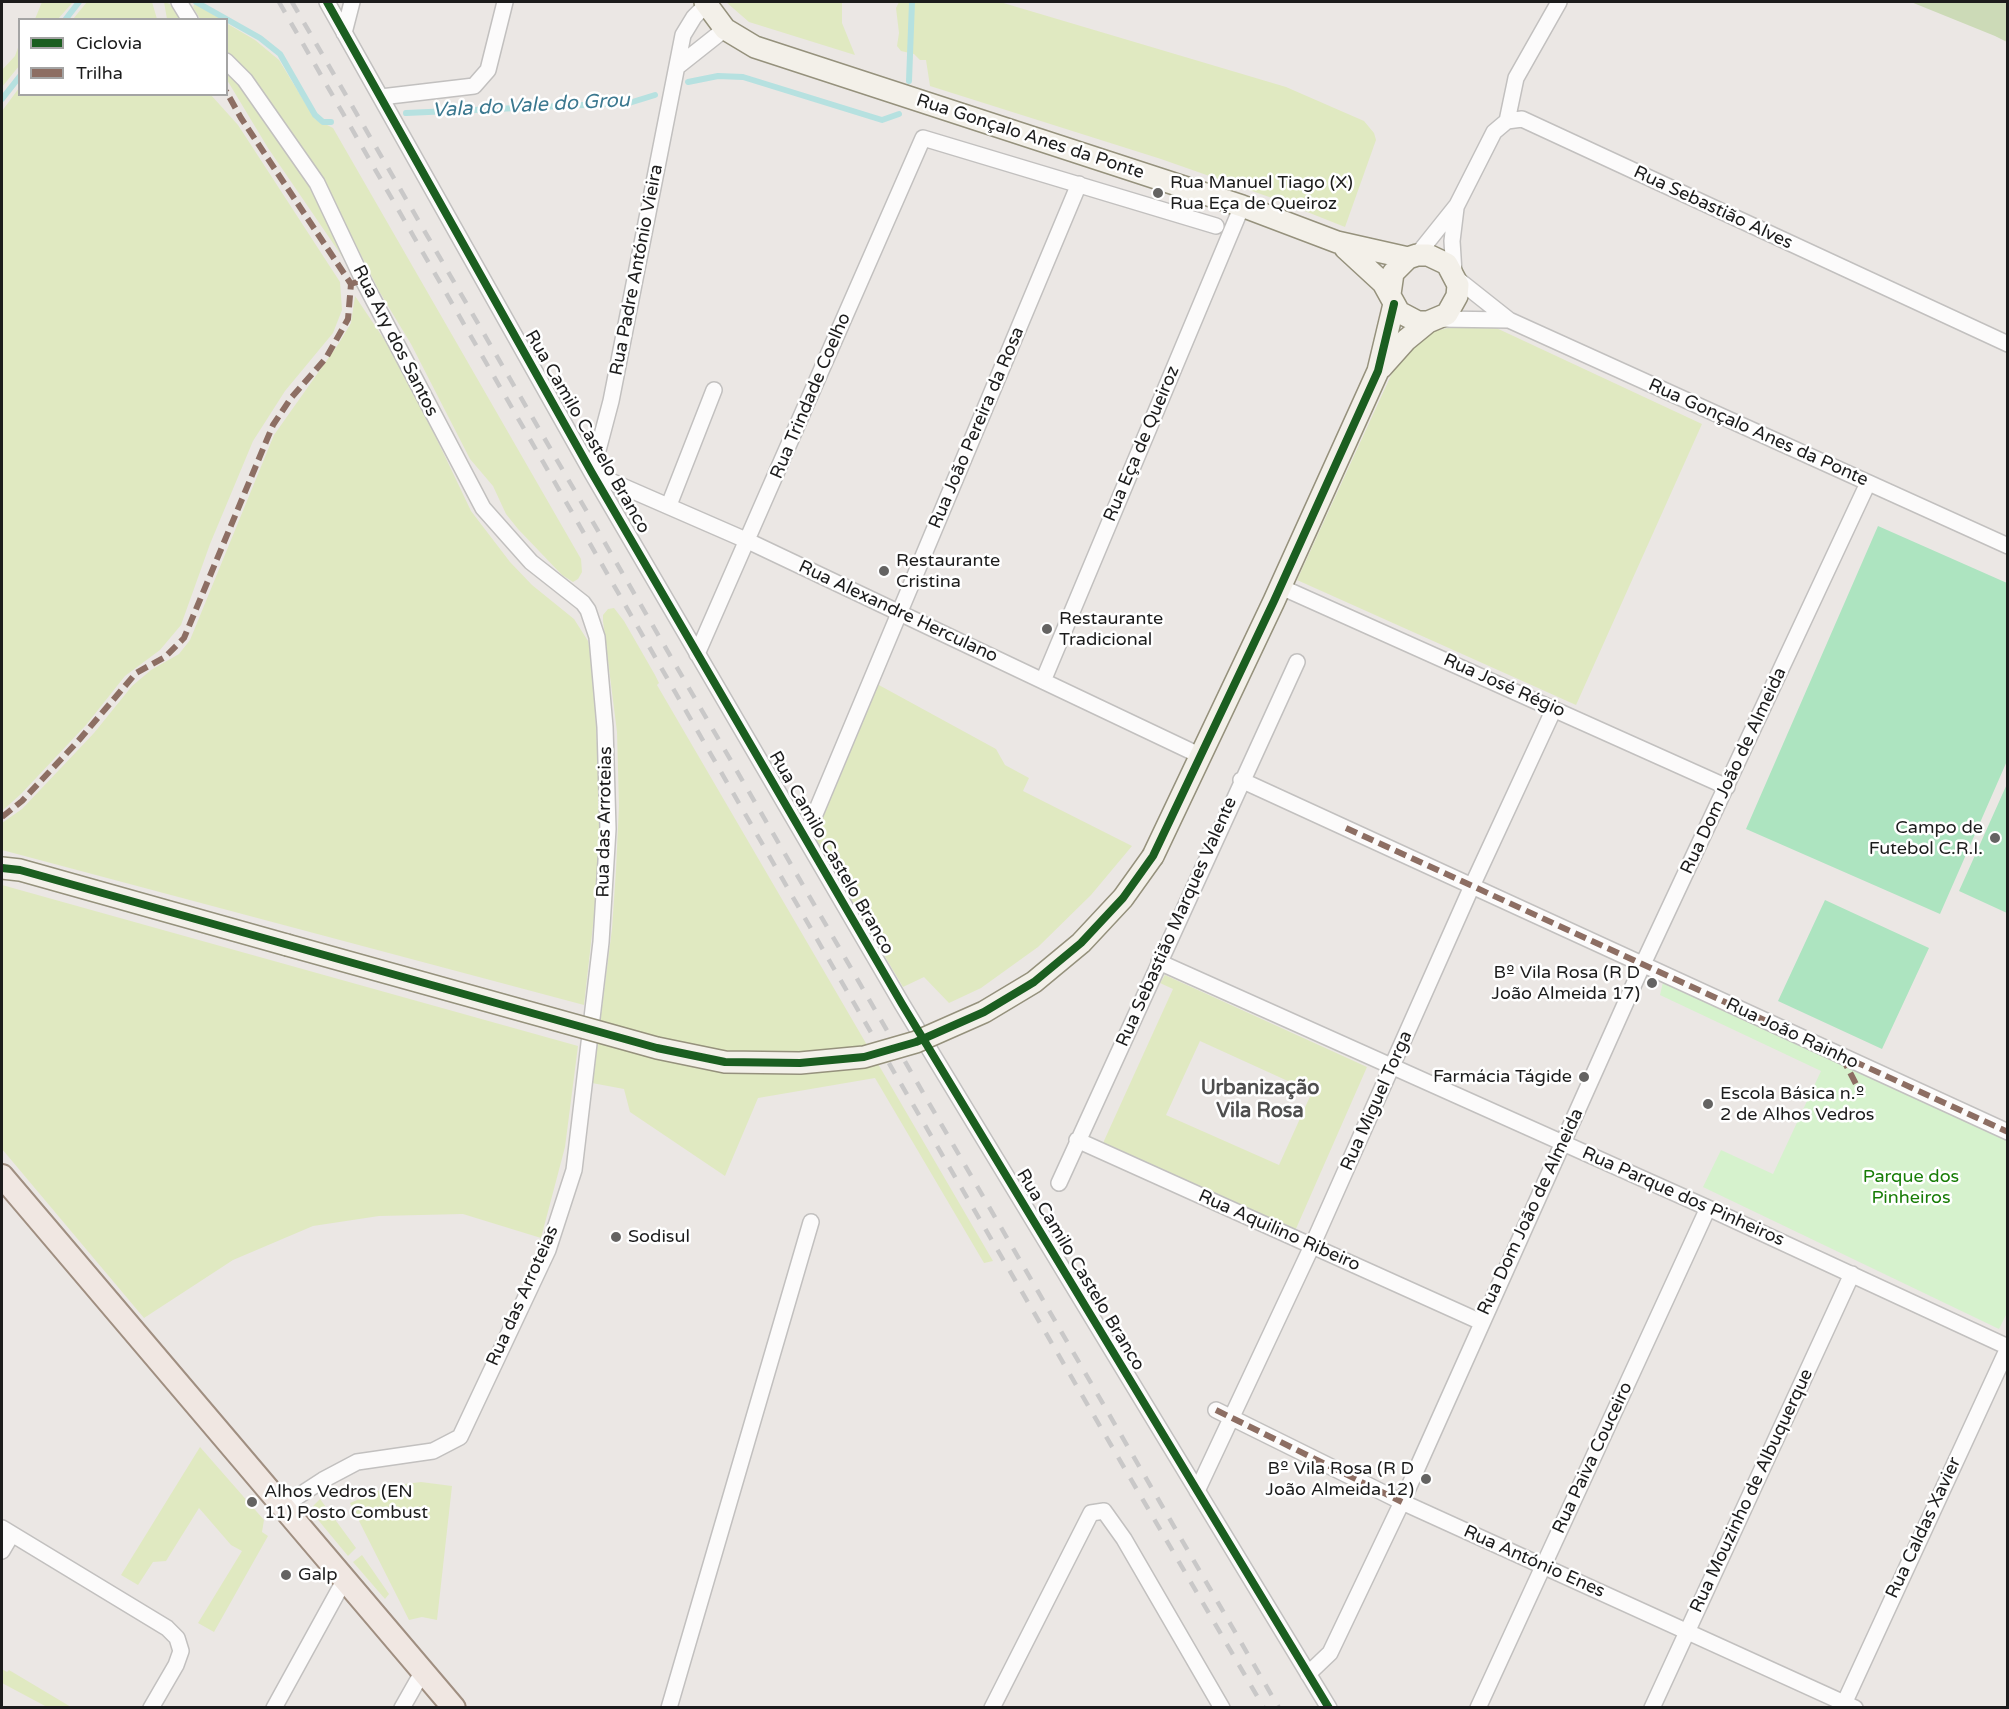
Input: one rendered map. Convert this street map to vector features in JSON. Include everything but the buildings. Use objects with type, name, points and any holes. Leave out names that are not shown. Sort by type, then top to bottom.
[{"type":"main road","points":[[2,1176],[454,1707]]},
{"type":"street","points":[[179,2],[189,18]]},
{"type":"street","name":"Rua Camilo Castelo Branco","points":[[327,2],[592,473],[805,838],[1016,1194],[1329,1707]]},
{"type":"street","points":[[344,33],[352,2]]},
{"type":"street","points":[[381,97],[474,86],[483,79],[488,70],[505,2]]},
{"type":"street","points":[[2,868],[20,870],[657,1048],[725,1062],[800,1063],[864,1057],[916,1042],[984,1012],[1034,982],[1081,942],[1123,898],[1153,856],[1281,586],[1378,371],[1392,299],[1393,273],[1413,257],[1457,205],[1494,132],[1507,121],[1516,78],[1559,2]]},
{"type":"street","name":"Rua Padre António Vieira","points":[[592,473],[611,401],[683,35],[705,3],[725,29]]},
{"type":"street","points":[[677,67],[725,29]]},
{"type":"street","name":"Rua Gonçalo Anes da Ponte","points":[[725,29],[742,42],[788,59],[1242,206],[1337,243]]},
{"type":"street","name":"Rua Ary dos Santos","points":[[228,64],[245,80],[317,183],[363,280],[483,508],[531,562],[583,603]]},
{"type":"street","name":"Rua Sebastião Alves","points":[[1507,121],[1522,119],[2007,344]]},
{"type":"street","name":"Rua Trindade Coelho","points":[[697,654],[923,138],[1079,184]]},
{"type":"street","points":[[1079,184],[1216,226]]},
{"type":"street","name":"Rua João Pereira da Rosa","points":[[805,838],[1079,184]]},
{"type":"street","points":[[1378,371],[1393,353],[1453,306],[1457,296],[1452,241],[1457,205]]},
{"type":"street","name":"Rua Eça de Queiroz","points":[[1043,681],[1242,206]]},
{"type":"street","points":[[1337,243],[1413,257],[1438,257],[1448,264],[1455,276],[1509,320]]},
{"type":"street","points":[[1337,243],[1373,272],[1408,318],[1433,321],[1509,320]]},
{"type":"street","name":"Rua Gonçalo Anes da Ponte","points":[[1509,320],[2007,546]]},
{"type":"street","points":[[669,505],[714,390]]},
{"type":"street","name":"Rua Alexandre Herculano","points":[[592,473],[748,541],[1201,756]]},
{"type":"street","name":"Rua Dom João de Almeida","points":[[1308,1674],[1330,1653],[1402,1503],[1643,964],[1868,483]]},
{"type":"street","name":"Rua José Régio","points":[[1281,586],[1727,787]]},
{"type":"street","name":"Rua das Arroteias","points":[[283,1506],[323,1480],[357,1462],[433,1451],[460,1437],[548,1250],[574,1170],[578,1144],[601,942],[608,829],[600,661],[595,626],[583,603]]},
{"type":"street","name":"Rua Sebastião Marques Valente","points":[[1059,1183],[1241,780],[1297,662]]},
{"type":"street","name":"Rua Miguel Torga","points":[[1197,1491],[1312,1246],[1472,886],[1554,709]]},
{"type":"street","name":"Rua João Rainho","points":[[1241,780],[2007,1132]]},
{"type":"street","name":"Rua Parque dos Pinheiros","points":[[1159,962],[1708,1208],[2007,1348]]},
{"type":"street","name":"Rua Aquilino Ribeiro","points":[[1077,1140],[1481,1322]]},
{"type":"street","name":"Rua Paiva Couceiro","points":[[1478,1707],[1708,1208]]},
{"type":"street","points":[[669,1707],[811,1222]]},
{"type":"street","name":"Rua Mouzinho de Albuquerque","points":[[1652,1707],[1852,1275]]},
{"type":"street","name":"Rua Caldas Xavier","points":[[1847,1706],[2007,1348]]},
{"type":"street","name":"Rua António Enes","points":[[1216,1410],[1402,1503],[1687,1631],[1847,1706]]},
{"type":"street","points":[[992,1707],[1090,1513],[1104,1511],[1124,1539],[1222,1707]]},
{"type":"street","points":[[2,1551],[7,1531],[167,1628],[177,1638],[181,1651],[176,1665],[152,1707]]},
{"type":"street","points":[[274,1707],[345,1580]]},
{"type":"street","points":[[402,1707],[423,1671]]},
{"type":"green space","points":[[42,2],[73,2],[59,18],[35,18]]},
{"type":"green space","points":[[87,2],[152,2],[157,18],[74,18]]},
{"type":"green space","points":[[164,2],[170,4],[181,18],[167,18]]},
{"type":"green space","points":[[726,2],[842,2],[842,23],[855,55],[749,22]]},
{"type":"green space","points":[[899,2],[1000,2],[1286,87],[1364,121],[1374,133],[1376,140],[1345,227],[1272,198],[1161,159],[930,86],[926,60],[920,60],[914,54],[901,51],[897,46],[899,33],[896,8]]},
{"type":"green space","points":[[1911,2],[2007,2],[2007,42],[1995,36]]},
{"type":"green space","points":[[195,3],[219,18],[199,18],[193,7]]},
{"type":"green space","points":[[228,24],[255,40],[279,60],[315,119],[333,128],[581,559],[582,572],[578,579],[573,582],[562,575],[518,529],[506,514],[493,486],[470,459],[411,344],[379,291],[342,217],[279,114],[228,56]]},
{"type":"green space","points":[[18,48],[18,67],[2,87],[2,70],[15,56]]},
{"type":"green space","points":[[228,70],[294,157],[352,271],[268,148],[228,82]]},
{"type":"green space","points":[[18,89],[18,96],[212,96],[238,125],[340,282],[342,310],[333,333],[285,391],[253,441],[210,544],[181,625],[160,650],[125,676],[86,725],[2,811],[2,111]]},
{"type":"green space","points":[[355,296],[394,354],[411,385],[471,511],[510,562],[532,585],[574,619],[588,641],[593,666],[600,806],[597,890],[584,1005],[2,850],[2,823],[22,809],[94,733],[132,686],[151,670],[179,654],[190,640],[274,435],[351,323]]},
{"type":"green space","points":[[1459,325],[1492,326],[1702,424],[1576,705],[1297,580],[1398,360],[1424,334]]},
{"type":"green space","points":[[1878,526],[2007,583],[2007,761],[1940,914],[1746,829]]},
{"type":"green space","points":[[614,608],[624,621],[655,675],[659,683],[657,685],[993,1261],[984,1263],[875,1078],[758,1098],[725,1176],[630,1112],[624,1089],[592,1083],[612,929],[619,806],[617,732],[603,621],[603,615],[608,609]]},
{"type":"green space","points":[[877,684],[996,749],[1005,765],[1029,778],[1023,791],[1132,846],[1091,895],[1038,947],[981,988],[949,1003],[924,977],[903,987],[812,834]]},
{"type":"green space","name":"Campo de Futebol C.R.I.","points":[[2007,784],[2008,913],[1959,891]]},
{"type":"green space","points":[[2,885],[578,1046],[565,1147],[541,1238],[463,1214],[379,1216],[313,1226],[233,1260],[144,1318],[2,1149]]},
{"type":"green space","points":[[1825,900],[1929,948],[1882,1049],[1778,1001]]},
{"type":"green space","name":"Parque dos Pinheiros","points":[[1665,974],[2007,1132],[2008,1311],[1999,1329],[1703,1187],[1721,1150],[1773,1174],[1821,1071],[1660,995]]},
{"type":"green space","points":[[1165,975],[1367,1067],[1295,1231],[1103,1143],[1173,989],[1160,983]],"holes":[[[1200,1041],[1312,1092],[1279,1165],[1166,1115]]]},
{"type":"green space","points":[[200,1447],[264,1520],[262,1532],[268,1536],[214,1632],[198,1623],[242,1551],[231,1545],[199,1508],[166,1561],[153,1562],[138,1585],[121,1575]]},
{"type":"green space","points":[[421,1482],[452,1486],[437,1620],[422,1617],[409,1620],[350,1503],[390,1486]]},
{"type":"green space","points":[[320,1499],[356,1548],[348,1556],[314,1515],[313,1506]]},
{"type":"green space","points":[[362,1555],[389,1594],[385,1599],[353,1562]]},
{"type":"green space","points":[[2,1669],[7,1672],[9,1670],[71,1707],[47,1707],[2,1683]]},
{"type":"waterway","name":"Vala do Vale do Grou","points":[[67,18],[79,2]]},
{"type":"waterway","name":"Vala do Vale do Grou","points":[[196,2],[224,18]]},
{"type":"waterway","name":"Vala do Vale do Grou","points":[[909,81],[912,2]]},
{"type":"waterway","name":"Vala do Vale do Grou","points":[[228,20],[260,38],[280,54],[315,115],[323,122],[331,122]]},
{"type":"waterway","name":"Vala do Vale do Grou","points":[[688,82],[718,76],[743,77],[882,120],[899,114]]},
{"type":"waterway","name":"Vala do Vale do Grou","points":[[2,99],[18,79]]},
{"type":"waterway","name":"Vala do Vale do Grou","points":[[406,113],[629,103],[655,95]]},
{"type":"railway","points":[[279,2],[837,974],[1264,1708]]},
{"type":"railway","points":[[292,2],[1279,1708]]},
{"type":"marked path","points":[[2,817],[22,801],[79,740],[136,673],[165,657],[184,638],[273,425],[291,398],[326,358],[348,319],[351,284],[241,118],[228,95]]},
{"type":"marked path","points":[[351,284],[363,280]]},
{"type":"marked path","points":[[1346,828],[2008,1132]]},
{"type":"marked path","points":[[1842,1057],[1858,1088]]},
{"type":"marked path","points":[[1216,1410],[1402,1502]]},
{"type":"cycle path","points":[[327,2],[592,473],[902,1004],[1329,1708]]},
{"type":"cycle path","points":[[2,868],[20,870],[657,1048],[725,1062],[800,1063],[864,1057],[916,1042],[984,1012],[1034,982],[1081,943],[1123,898],[1153,856],[1274,601],[1378,371],[1394,304]]},
{"type":"place","name":"Rua Manuel Tiago (X) Rua Eça de Queiroz","points":[[1158,193]]},
{"type":"place","name":"Restaurante Cristina","points":[[884,571]]},
{"type":"place","name":"Restaurante Tradicional","points":[[1047,629]]},
{"type":"place","name":"Campo de Futebol C.R.I.","points":[[1995,838]]},
{"type":"place","name":"Bº Vila Rosa (R D João Almeida 17)","points":[[1652,983]]},
{"type":"place","name":"Farmácia Tágide","points":[[1584,1077]]},
{"type":"place","name":"Escola Básica n.º 2 de Alhos Vedros","points":[[1708,1104]]},
{"type":"place","name":"Sodisul","points":[[616,1237]]},
{"type":"place","name":"Bº Vila Rosa (R D João Almeida 12)","points":[[1426,1479]]},
{"type":"place","name":"Alhos Vedros (EN 11) Posto Combust","points":[[252,1502]]},
{"type":"place","name":"Galp","points":[[286,1575]]},
{"type":"district","name":"Urbanização Vila Rosa","points":[[1260,1100]]}]
